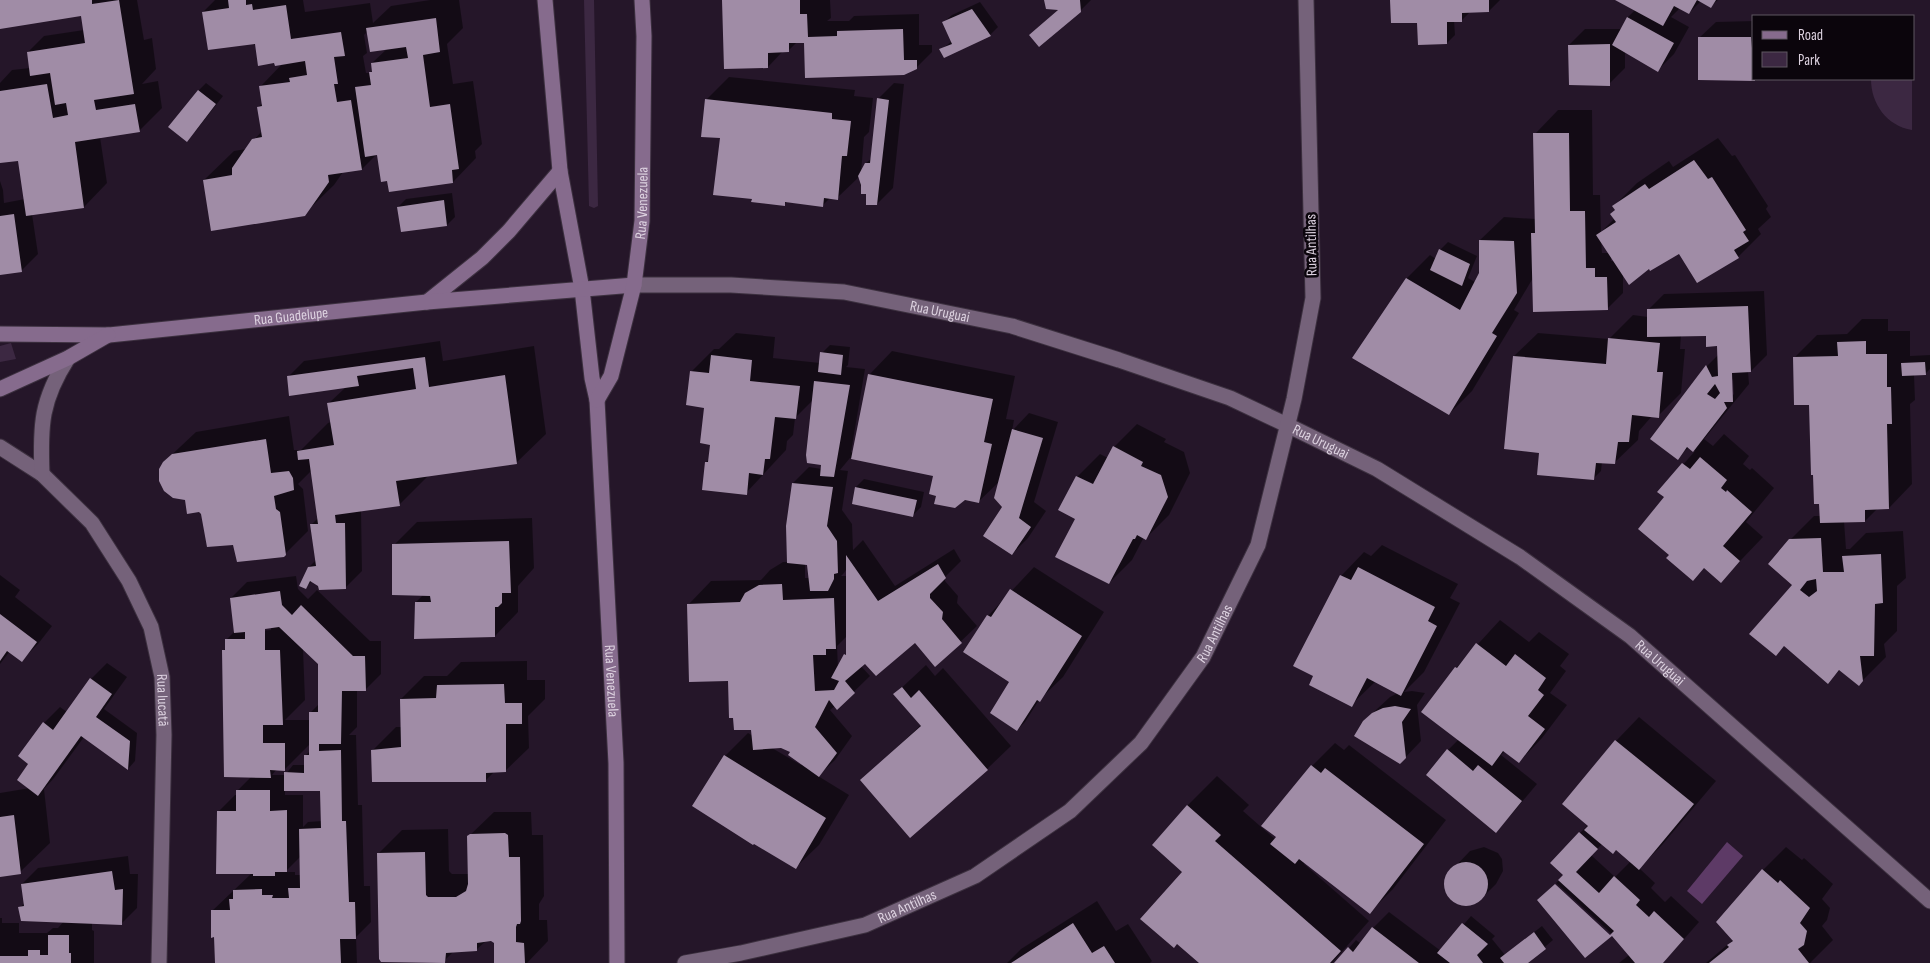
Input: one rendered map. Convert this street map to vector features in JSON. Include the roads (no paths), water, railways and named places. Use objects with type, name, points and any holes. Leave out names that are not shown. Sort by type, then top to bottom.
[{"type":"street","name":"Rua Venezuela","points":[[545,0],[560,171],[582,289],[592,378],[597,400],[616,764],[618,963]]},
{"type":"street","name":"Rua Venezuela","points":[[597,400],[610,376],[634,285],[642,221],[644,36],[642,0]]},
{"type":"street","name":"Rua Antilhas","points":[[685,963],[741,953],[865,924],[975,876],[1070,810],[1141,743],[1203,657],[1258,545],[1294,399],[1313,298],[1306,0]]},
{"type":"street","points":[[427,302],[482,258],[509,232],[560,171]]},
{"type":"street","name":"Rua Uruguai","points":[[582,289],[634,285],[731,285],[844,292],[1012,326],[1230,398],[1287,424],[1386,474],[1520,557],[1630,636],[1930,901]]},
{"type":"street","name":"Rua Guadelupe","points":[[0,334],[109,335],[427,302],[582,289]]},
{"type":"street","points":[[0,389],[68,358],[109,335]]},
{"type":"street","points":[[42,474],[41,435],[43,414],[48,395],[57,375],[68,358]]},
{"type":"street","name":"Rua Iucatã","points":[[0,447],[42,474],[92,523],[130,581],[151,627],[162,677],[164,735],[159,963]]}]
